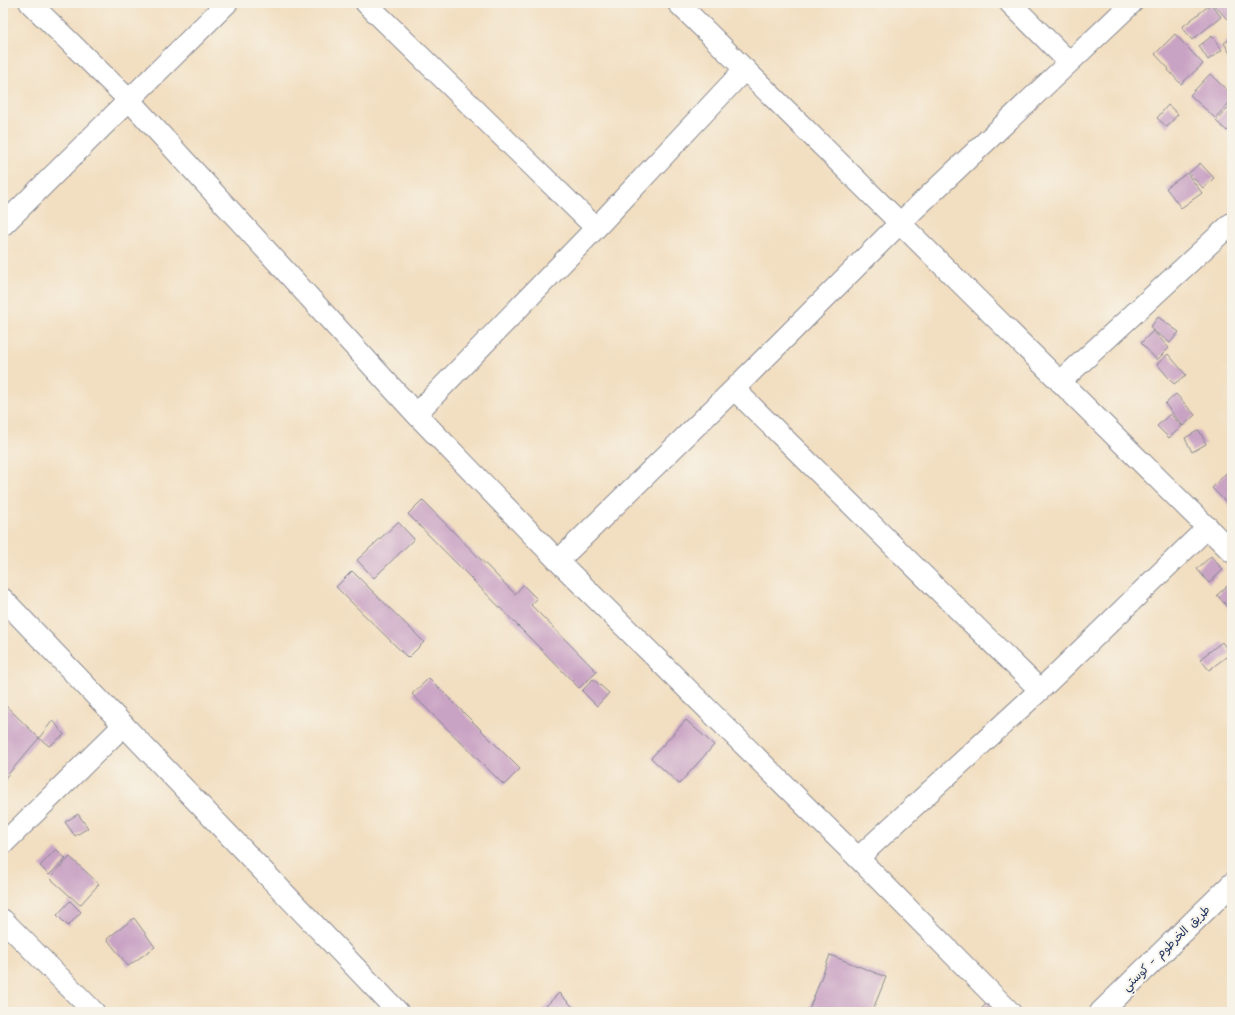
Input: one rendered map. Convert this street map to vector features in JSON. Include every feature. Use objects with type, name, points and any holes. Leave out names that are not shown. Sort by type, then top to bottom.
[{"type":"highway","name":"طريق الخرطوم - كوستي","points":[[1101,1012],[1232,884]]},
{"type":"street","points":[[30,3],[130,101],[416,414],[558,561],[858,858],[1010,1012]]},
{"type":"street","points":[[3,225],[130,101],[227,3]]},
{"type":"street","points":[[366,3],[596,228]]},
{"type":"street","points":[[678,3],[1232,552]]},
{"type":"street","points":[[1010,3],[1069,62]]},
{"type":"street","points":[[558,561],[734,389],[900,223],[1132,3]]},
{"type":"street","points":[[416,414],[596,228],[745,69]]},
{"type":"street","points":[[1060,382],[1231,225]]},
{"type":"street","points":[[734,389],[1040,690]]},
{"type":"street","points":[[858,858],[1040,690],[1208,528]]},
{"type":"street","points":[[3,599],[398,1012]]},
{"type":"street","points":[[3,844],[124,725]]},
{"type":"street","points":[[3,920],[94,1012]]},
{"type":"building","points":[[1212,3],[1232,3],[1232,14],[1227,19]]},
{"type":"building","points":[[1211,4],[1221,17],[1192,40],[1182,27]]},
{"type":"building","points":[[1175,34],[1203,64],[1181,84],[1155,54]]},
{"type":"building","points":[[1212,36],[1222,50],[1208,60],[1199,46]]},
{"type":"building","points":[[1232,38],[1232,57],[1224,43]]},
{"type":"building","points":[[1210,74],[1232,95],[1232,100],[1215,118],[1190,95]]},
{"type":"building","points":[[1232,104],[1232,126],[1227,131],[1216,121]]},
{"type":"building","points":[[1168,105],[1178,114],[1167,127],[1157,118]]},
{"type":"building","points":[[1200,163],[1214,178],[1203,188],[1189,173]]},
{"type":"building","points":[[1187,173],[1202,193],[1181,208],[1166,188]]},
{"type":"building","points":[[1158,317],[1179,332],[1170,343],[1150,328]]},
{"type":"building","points":[[1153,331],[1169,348],[1157,360],[1141,343]]},
{"type":"building","points":[[1168,354],[1186,375],[1174,384],[1157,364]]},
{"type":"building","points":[[1176,394],[1195,415],[1183,426],[1165,404]]},
{"type":"building","points":[[1170,414],[1182,426],[1169,438],[1157,426]]},
{"type":"building","points":[[1199,430],[1206,444],[1192,452],[1185,438]]},
{"type":"building","points":[[1232,467],[1232,508],[1212,488]]},
{"type":"building","points":[[422,500],[515,594],[523,585],[537,599],[531,605],[597,672],[579,688],[408,514]]},
{"type":"building","points":[[398,522],[414,539],[374,578],[357,560]]},
{"type":"building","points":[[1211,556],[1223,570],[1209,583],[1197,569]]},
{"type":"building","points":[[352,571],[424,642],[408,658],[336,587]]},
{"type":"building","points":[[1232,582],[1232,612],[1217,595]]},
{"type":"building","points":[[1222,642],[1230,654],[1209,670],[1200,659]]},
{"type":"building","points":[[429,678],[520,769],[504,785],[412,694]]},
{"type":"building","points":[[593,679],[609,693],[597,706],[582,691]]},
{"type":"building","points":[[3,703],[39,738],[3,782]]},
{"type":"building","points":[[53,720],[64,735],[49,746],[39,738]]},
{"type":"building","points":[[686,720],[714,745],[679,784],[651,758]]},
{"type":"building","points":[[78,814],[88,828],[75,836],[65,822]]},
{"type":"building","points":[[56,849],[66,859],[49,875],[40,866]]},
{"type":"building","points":[[70,857],[99,884],[80,905],[50,878]]},
{"type":"building","points":[[70,901],[81,912],[68,926],[57,915]]},
{"type":"building","points":[[134,918],[155,947],[128,966],[107,939]]},
{"type":"building","points":[[830,955],[886,977],[872,1012],[808,1012]]},
{"type":"building","points":[[559,993],[578,1012],[540,1012]]},
{"type":"building","points":[[988,1002],[998,1012],[978,1012]]}]
